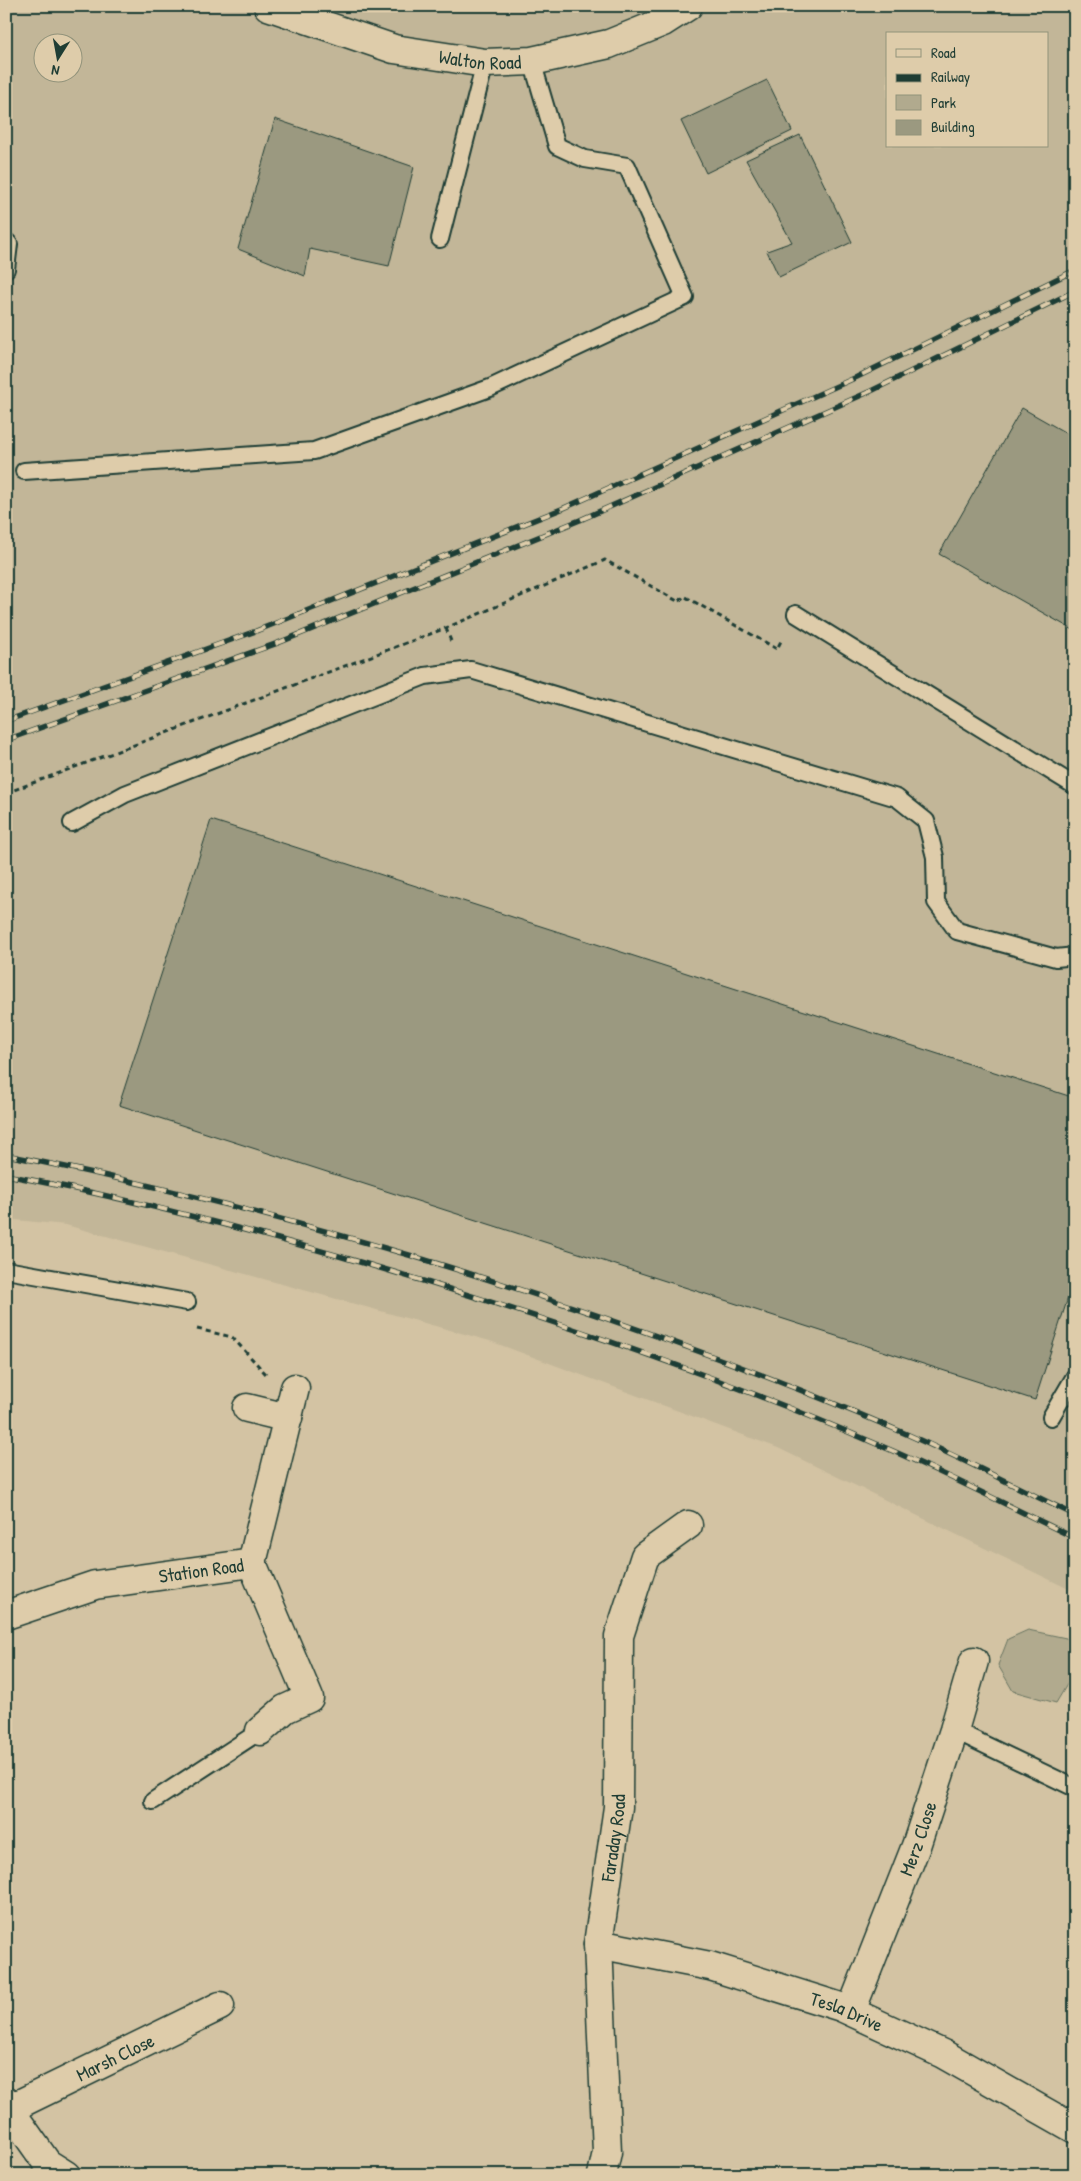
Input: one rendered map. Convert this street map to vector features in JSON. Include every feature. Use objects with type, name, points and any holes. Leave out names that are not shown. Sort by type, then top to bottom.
[{"type":"street","name":"Walton Road","points":[[268,6],[394,49],[485,64],[532,60],[609,44],[663,22],[688,6]]},
{"type":"street","name":"Station Road","points":[[6,1616],[95,1585],[252,1563],[295,1388]]},
{"type":"street","points":[[247,1408],[288,1418]]},
{"type":"street","name":"Faraday Road","points":[[602,2175],[607,2152],[598,1944],[618,1807],[619,1636],[645,1556],[688,1525]]},
{"type":"street","points":[[252,1563],[309,1698],[285,1709],[260,1731]]},
{"type":"street","name":"Merz Close","points":[[851,2011],[916,1846],[954,1730],[974,1661]]},
{"type":"street","name":"Tesla Drive","points":[[598,1944],[710,1966],[851,2011],[943,2054],[1075,2129]]},
{"type":"street","name":"Marsh Close","points":[[8,2105],[220,2006]]},
{"type":"street","points":[[8,2105],[47,2163],[66,2175]]},
{"type":"lane","points":[[24,471],[314,451],[490,388],[685,297],[627,166],[585,159],[557,146],[532,60]]},
{"type":"lane","points":[[440,239],[485,64]]},
{"type":"lane","points":[[6,241],[9,244],[6,269]]},
{"type":"lane","points":[[796,614],[1075,786]]},
{"type":"lane","points":[[72,823],[125,794],[425,676],[471,670],[897,798],[926,821],[935,857],[936,902],[957,931],[1056,958],[1075,956]]},
{"type":"lane","points":[[6,1270],[188,1302]]},
{"type":"lane","points":[[1050,1417],[1075,1376]]},
{"type":"lane","points":[[954,1730],[1075,1788]]},
{"type":"lane","points":[[153,1801],[260,1731]]},
{"type":"path","points":[[188,1302],[183,1325],[232,1337],[274,1382],[295,1388]]},
{"type":"shaded area","points":[[6,6],[1075,6],[1075,1592],[778,1448],[490,1341],[66,1225],[6,1219]]},
{"type":"green space","points":[[1028,1630],[1066,1638],[1075,1643],[1075,1671],[1056,1703],[1013,1691],[998,1665],[1008,1639]]},
{"type":"building","points":[[767,80],[792,131],[706,173],[681,121]]},
{"type":"building","points":[[275,119],[414,167],[389,266],[310,249],[305,276],[238,249]]},
{"type":"building","points":[[800,135],[852,242],[779,277],[767,251],[792,242],[746,160]]},
{"type":"building","points":[[1022,408],[1075,438],[1075,631],[939,554]]},
{"type":"building","points":[[211,820],[1075,1098],[1075,1276],[1035,1400],[119,1105]]},
{"type":"railway","points":[[6,721],[256,631],[564,508],[857,377],[1075,270]]},
{"type":"railway","points":[[6,740],[278,643],[580,520],[871,391],[1075,291]]},
{"type":"railway","points":[[6,1155],[209,1200],[309,1227],[409,1255],[591,1313],[712,1356],[831,1402],[913,1437],[1075,1515]]},
{"type":"railway","points":[[6,1175],[144,1204],[280,1239],[435,1284],[564,1326],[691,1370],[817,1419],[929,1467],[1075,1538]]}]
